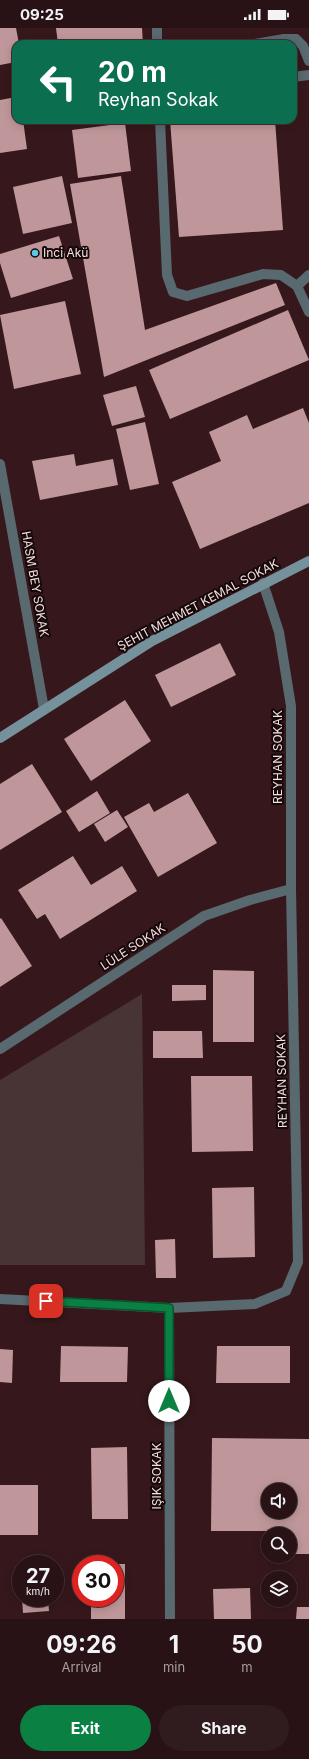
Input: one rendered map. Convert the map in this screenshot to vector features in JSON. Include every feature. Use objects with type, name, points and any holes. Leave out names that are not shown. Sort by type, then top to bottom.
[{"type":"street","points":[[157,28],[157,40]]},
{"type":"street","points":[[278,40],[296,39],[303,46],[309,61]]},
{"type":"street","points":[[297,76],[309,75]]},
{"type":"street","points":[[160,124],[167,275],[173,292],[187,296],[263,274],[281,275],[297,286],[309,312]]},
{"type":"street","points":[[297,286],[309,275]]},
{"type":"street","name":"HASM BEY SOKAK","points":[[0,464],[44,709]]},
{"type":"street","name":"ŞEHIT MEHMET KEMAL SOKAK","points":[[0,738],[152,641],[263,583],[309,561]]},
{"type":"street","name":"REYHAN SOKAK","points":[[0,1299],[169,1308],[255,1304],[286,1291],[298,1262],[291,889],[291,706],[279,632],[263,583]]},
{"type":"street","name":"LÜLE SOKAK","points":[[0,1049],[204,916],[250,900],[291,889]]},
{"type":"street","points":[[169,1308],[170,1619]]},
{"type":"shaded area","points":[[142,994],[145,1265],[0,1265],[0,1080]]},
{"type":"building","points":[[0,28],[16,28],[18,40],[12,40],[12,63],[0,65]]},
{"type":"building","points":[[56,28],[142,28],[143,40],[58,40]]},
{"type":"building","points":[[12,98],[12,124],[24,124],[27,149],[0,153],[0,100]]},
{"type":"building","points":[[125,124],[131,171],[78,178],[72,130]]},
{"type":"building","points":[[170,124],[275,124],[283,230],[179,237]]},
{"type":"building","points":[[62,176],[72,223],[23,234],[13,187]]},
{"type":"building","points":[[121,176],[145,330],[276,283],[285,305],[104,377],[70,184]]},
{"type":"building","points":[[59,236],[73,279],[11,298],[0,263],[0,254]]},
{"type":"building","points":[[65,301],[81,374],[14,389],[0,315]]},
{"type":"building","points":[[288,310],[309,360],[170,419],[149,370]]},
{"type":"building","points":[[136,386],[145,417],[112,426],[103,395]]},
{"type":"building","points":[[303,408],[309,423],[309,503],[200,549],[172,482],[221,461],[209,432],[247,415],[253,429]]},
{"type":"building","points":[[145,422],[159,484],[130,490],[116,429]]},
{"type":"building","points":[[74,454],[76,466],[113,459],[118,485],[40,500],[32,461]]},
{"type":"building","points":[[220,643],[236,675],[171,707],[155,675]]},
{"type":"building","points":[[125,700],[151,741],[91,781],[64,739]]},
{"type":"building","points":[[32,764],[62,812],[0,850],[0,784]]},
{"type":"building","points":[[97,791],[110,813],[79,832],[66,811]]},
{"type":"building","points":[[188,793],[217,843],[158,877],[124,817],[149,803],[154,812]]},
{"type":"building","points":[[117,810],[128,827],[105,842],[94,824]]},
{"type":"building","points":[[73,856],[91,885],[122,866],[137,891],[60,939],[45,914],[37,919],[18,890]]},
{"type":"building","points":[[1,918],[32,966],[0,987],[0,919]]},
{"type":"building","points":[[213,970],[254,971],[254,1042],[213,1042]]},
{"type":"building","points":[[172,985],[206,985],[206,1000],[172,1001]]},
{"type":"building","points":[[153,1031],[202,1031],[203,1058],[153,1058]]},
{"type":"building","points":[[191,1076],[252,1076],[253,1151],[192,1152]]},
{"type":"building","points":[[254,1187],[255,1257],[213,1258],[212,1188]]},
{"type":"building","points":[[175,1239],[176,1278],[156,1278],[155,1240]]},
{"type":"building","points":[[61,1346],[128,1347],[127,1382],[60,1382]]},
{"type":"building","points":[[217,1346],[290,1346],[290,1383],[216,1383]]},
{"type":"building","points":[[0,1349],[13,1350],[12,1383],[0,1382]]},
{"type":"building","points":[[212,1438],[309,1439],[309,1554],[297,1554],[297,1527],[261,1527],[261,1531],[211,1531]]},
{"type":"building","points":[[127,1447],[128,1519],[92,1519],[91,1448]]},
{"type":"building","points":[[0,1485],[38,1485],[38,1535],[0,1535]]},
{"type":"building","points":[[125,1564],[125,1619],[91,1619],[91,1607],[124,1607]]},
{"type":"building","points":[[250,1588],[251,1619],[214,1619],[213,1589]]},
{"type":"building","points":[[23,1607],[49,1607],[49,1611],[23,1613]]},
{"type":"building","points":[[297,1607],[309,1607],[309,1619],[296,1619]]},
{"type":"place","name":"Inci Akü","points":[[35,253]]},
{"type":"route","points":[[46,1301],[169,1308],[169,1401]]}]
